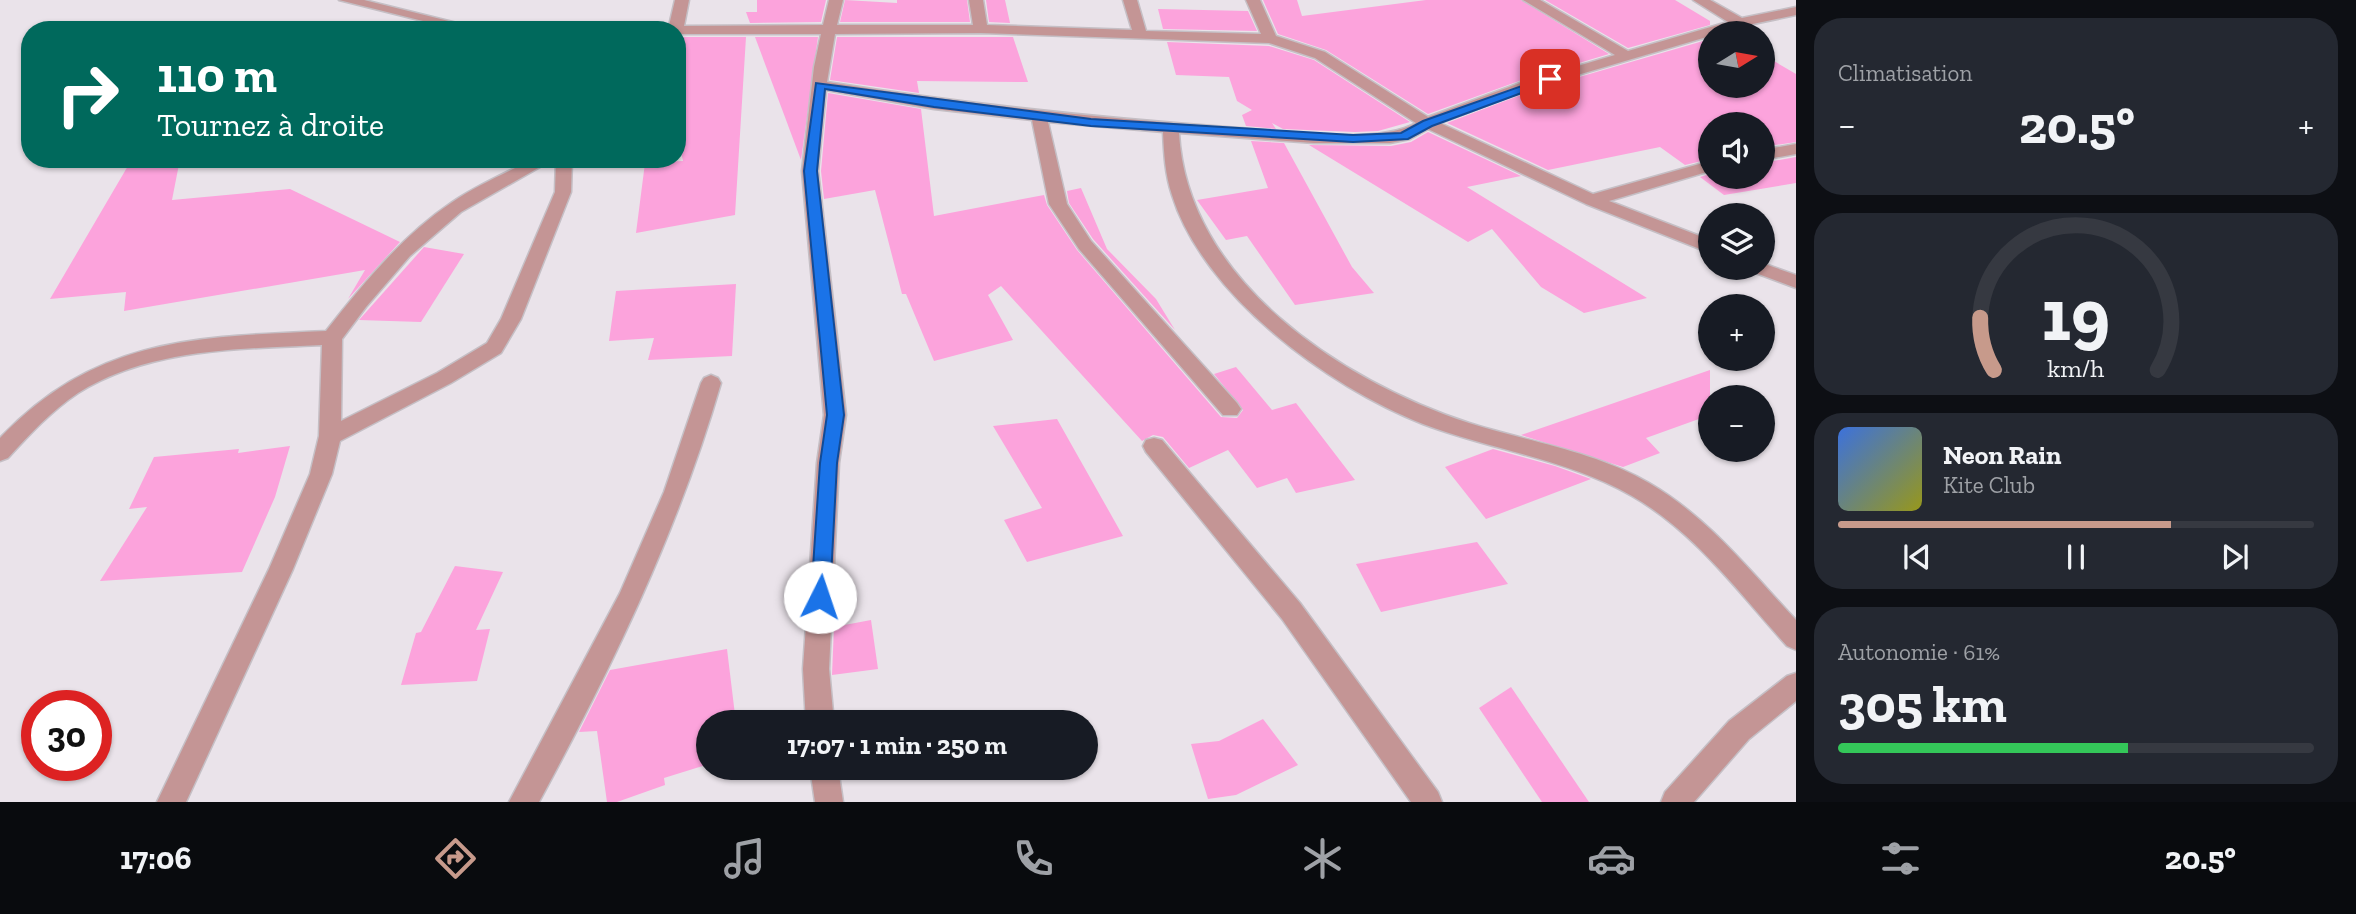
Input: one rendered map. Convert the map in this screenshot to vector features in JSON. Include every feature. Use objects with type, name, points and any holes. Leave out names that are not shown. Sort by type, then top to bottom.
[{"type":"street","points":[[346,0],[438,21]]},
{"type":"street","points":[[678,21],[682,0]]},
{"type":"street","points":[[819,710],[816,669],[828,463],[835,415],[810,171],[820,85],[836,0]]},
{"type":"street","points":[[976,0],[981,29]]},
{"type":"street","points":[[1130,0],[1139,32]]},
{"type":"street","points":[[1253,0],[1269,39]]},
{"type":"street","points":[[1530,0],[1628,57]]},
{"type":"street","points":[[1700,0],[1737,21]]},
{"type":"street","points":[[1749,21],[1796,11]]},
{"type":"street","points":[[686,29],[981,29],[1139,32],[1269,39],[1320,55],[1427,123],[1592,200],[1698,242]]},
{"type":"street","points":[[820,85],[1039,116],[1171,129],[1314,138],[1390,138],[1404,136],[1427,123],[1525,86],[1698,36]]},
{"type":"street","points":[[1039,116],[1053,188],[1070,224],[1085,245],[1230,409]]},
{"type":"street","points":[[1171,129],[1174,167],[1182,205],[1205,248],[1271,323],[1340,376],[1399,405],[1464,430],[1612,475],[1640,489],[1668,506],[1709,545],[1796,638]]},
{"type":"street","points":[[1775,153],[1796,149]]},
{"type":"street","points":[[171,802],[282,569],[321,474],[330,436],[332,338],[369,288],[410,246],[456,207],[529,168]]},
{"type":"street","points":[[330,436],[444,378],[494,348],[511,319],[563,192],[564,168]]},
{"type":"street","points":[[1592,200],[1698,169]]},
{"type":"street","points":[[1775,274],[1796,282]]},
{"type":"street","points":[[0,452],[24,421],[68,387],[114,365],[184,347],[332,338]]},
{"type":"street","points":[[523,802],[560,735],[657,541],[692,454],[711,383]]},
{"type":"street","points":[[0,425],[24,421]]},
{"type":"street","points":[[1154,446],[1221,530],[1291,611],[1428,802]]},
{"type":"street","points":[[1675,802],[1739,730],[1796,685]]},
{"type":"street","points":[[826,780],[829,802]]},
{"type":"building","points":[[757,0],[826,0],[821,22],[750,23],[746,12],[757,12]]},
{"type":"building","points":[[845,0],[897,3],[897,0],[967,0],[970,22],[840,22]]},
{"type":"building","points":[[986,0],[1005,0],[1010,23],[989,22]]},
{"type":"building","points":[[1263,0],[1297,0],[1302,16],[1426,0],[1521,0],[1609,54],[1519,81],[1428,114],[1326,50],[1278,34]]},
{"type":"building","points":[[1545,0],[1675,0],[1710,21],[1698,21],[1698,28],[1628,48]]},
{"type":"building","points":[[1158,9],[1248,11],[1257,31],[1163,29]]},
{"type":"building","points":[[686,37],[746,37],[735,215],[636,233],[644,168],[686,168]]},
{"type":"building","points":[[755,37],[818,37],[801,160]]},
{"type":"building","points":[[837,37],[1013,37],[1028,82],[917,81],[919,93],[830,80]]},
{"type":"building","points":[[1167,42],[1269,46],[1314,60],[1410,122],[1378,131],[1355,132],[1283,129],[1272,123],[1276,129],[1246,126],[1242,115],[1252,110],[1237,101],[1229,77],[1176,75]]},
{"type":"building","points":[[1698,42],[1698,98],[1775,98],[1775,62],[1796,74],[1796,142],[1775,145],[1775,112],[1698,112],[1698,162],[1685,165],[1660,147],[1548,170],[1447,123],[1531,91]]},
{"type":"building","points":[[828,93],[921,109],[934,216],[1044,195],[1047,205],[1077,250],[1221,417],[1237,418],[1243,410],[1214,374],[1236,367],[1272,410],[1296,403],[1355,480],[1296,493],[1287,478],[1257,488],[1228,450],[1189,468],[1163,437],[1153,435],[1142,441],[1001,286],[988,295],[1013,340],[934,361],[906,294],[902,294],[875,190],[824,199],[821,171]]},
{"type":"building","points":[[1428,132],[1521,176],[1467,187],[1647,298],[1584,313],[1541,287],[1492,229],[1468,242],[1309,145],[1391,146],[1411,142]]},
{"type":"building","points":[[1251,141],[1284,143],[1352,267],[1374,293],[1295,305],[1247,236],[1226,240],[1197,200],[1268,188]]},
{"type":"building","points":[[1796,157],[1796,183],[1775,186],[1775,161]]},
{"type":"building","points":[[127,168],[178,168],[172,200],[290,189],[400,242],[348,299],[365,270],[124,311],[126,292],[50,299]]},
{"type":"building","points":[[1081,188],[1107,249],[1156,299],[1175,330],[1093,239],[1069,203],[1067,191]]},
{"type":"building","points":[[1716,189],[1760,189],[1724,195]]},
{"type":"building","points":[[424,247],[464,254],[421,322],[359,320]]},
{"type":"building","points":[[736,284],[732,356],[648,360],[654,338],[609,341],[616,291]]},
{"type":"building","points":[[1710,371],[1710,385],[1698,385],[1698,419],[1646,438],[1660,453],[1623,467],[1521,435]]},
{"type":"building","points":[[1057,419],[1123,536],[1027,562],[1004,520],[1042,508],[993,426]]},
{"type":"building","points":[[290,446],[275,497],[242,572],[100,581],[147,507],[129,509],[154,457],[239,449],[238,453]]},
{"type":"building","points":[[1493,449],[1591,479],[1486,519],[1445,467]]},
{"type":"building","points":[[1477,542],[1508,584],[1381,612],[1356,564]]},
{"type":"building","points":[[455,566],[503,572],[476,630],[490,629],[477,681],[401,685],[416,633],[421,632]]},
{"type":"building","points":[[871,620],[878,669],[832,675],[834,627]]},
{"type":"building","points":[[727,649],[734,710],[696,710],[696,768],[664,778],[665,785],[617,802],[607,802],[597,731],[579,732],[610,670]]},
{"type":"building","points":[[1511,687],[1589,802],[1542,802],[1479,708]]},
{"type":"building","points":[[1263,719],[1298,765],[1236,795],[1208,799],[1191,744],[1219,741]]},
{"type":"route","points":[[820,597],[828,463],[835,415],[834,376],[810,171],[820,85],[934,104],[1091,122],[1314,138],[1390,138],[1404,136],[1427,123],[1550,79]]}]
